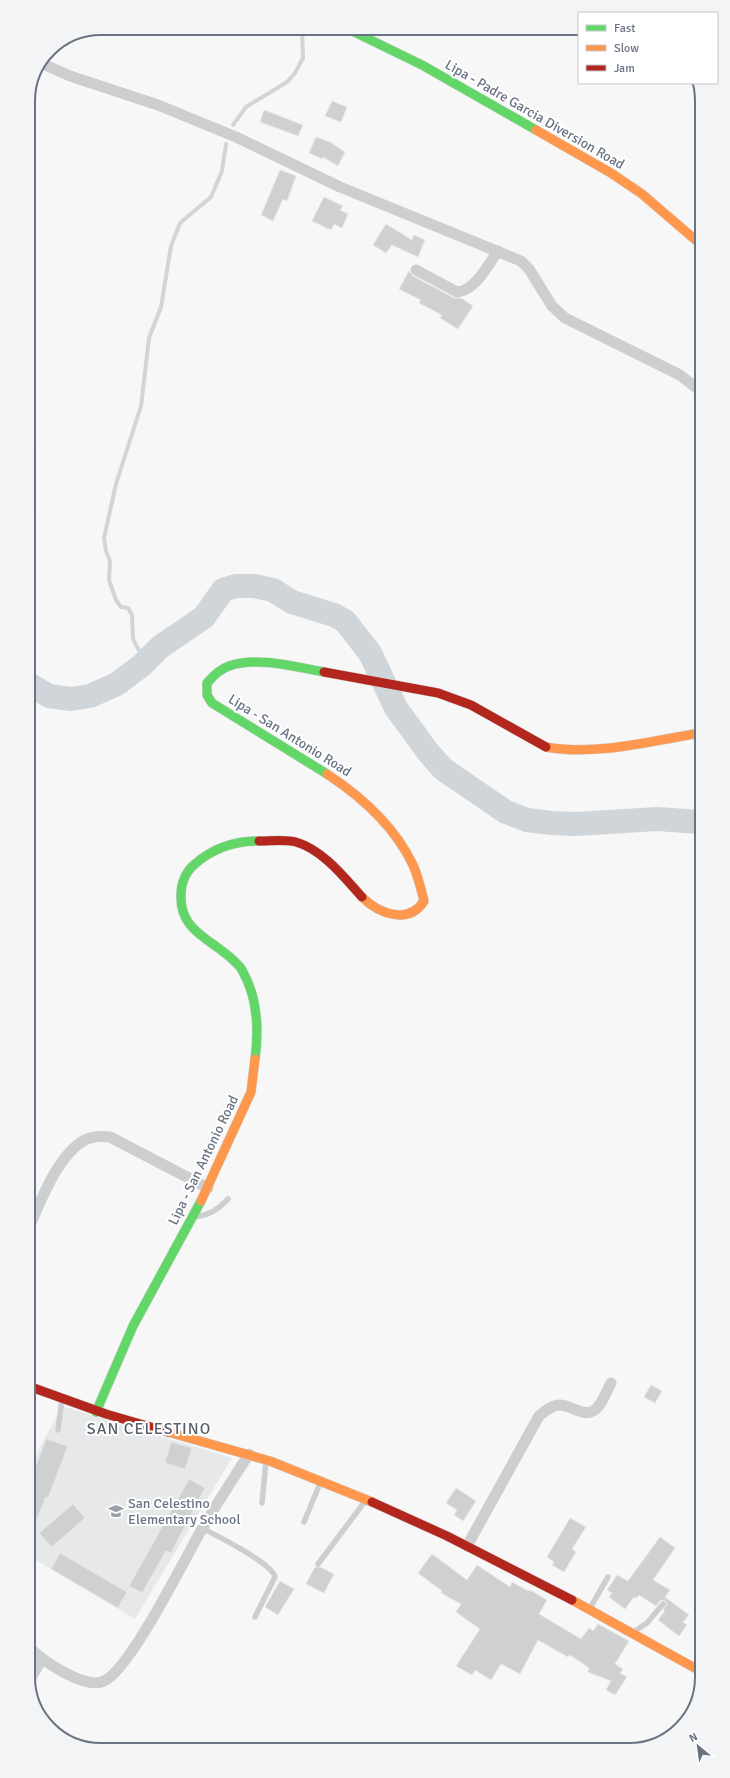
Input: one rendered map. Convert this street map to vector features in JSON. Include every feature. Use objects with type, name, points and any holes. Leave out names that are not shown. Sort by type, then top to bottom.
[{"type":"street","name":"Lipa - Padre Garcia Diversion Road","points":[[360,35],[422,65],[611,173],[642,194],[695,240]]},
{"type":"street","points":[[46,65],[70,76],[158,105],[236,137],[340,187],[520,261],[528,269],[552,306],[564,318],[680,375],[695,387]]},
{"type":"street","points":[[416,270],[457,292],[463,292],[471,287],[498,251]]},
{"type":"street","name":"Lipa - San Antonio Road","points":[[96,1412],[133,1326],[208,1188],[251,1092],[256,1052],[255,1006],[250,986],[241,968],[223,951],[194,930],[184,918],[180,906],[181,888],[188,870],[208,853],[229,845],[254,841],[295,842],[310,849],[332,865],[371,906],[390,914],[408,915],[419,909],[424,901],[422,886],[414,868],[395,836],[365,802],[326,772],[212,703],[207,695],[207,683],[216,673],[228,666],[244,662],[278,664],[438,692],[471,705],[547,747],[578,749],[612,747],[695,734]]},
{"type":"street","points":[[35,1214],[47,1187],[70,1152],[84,1140],[98,1136],[110,1137],[208,1188]]},
{"type":"street","points":[[468,1546],[509,1468],[539,1416],[548,1409],[560,1405],[592,1412],[597,1408],[611,1382]]},
{"type":"street","points":[[35,1389],[96,1412],[249,1454],[366,1499],[468,1546],[590,1608],[695,1668]]},
{"type":"street","points":[[35,1653],[42,1659],[80,1680],[95,1684],[104,1681],[115,1674],[126,1661],[202,1528],[249,1454]]},
{"type":"street","points":[[35,1671],[42,1659]]},
{"type":"lane","points":[[192,1218],[206,1216],[215,1212],[228,1199]]},
{"type":"lane","points":[[58,1430],[62,1399]]},
{"type":"lane","points":[[262,1503],[266,1460]]},
{"type":"lane","points":[[304,1522],[321,1481]]},
{"type":"lane","points":[[318,1564],[366,1499]]},
{"type":"lane","points":[[202,1528],[264,1563],[274,1572],[275,1577],[255,1617]]},
{"type":"lane","points":[[590,1608],[608,1577]]},
{"type":"lane","points":[[633,1633],[650,1620],[663,1604]]},
{"type":"shaded area","name":"San Celestino Elementary School","points":[[62,1406],[232,1458],[135,1619],[35,1559],[35,1457]]},
{"type":"building","points":[[332,101],[347,107],[341,122],[325,116]]},
{"type":"building","points":[[264,110],[303,125],[298,136],[260,122]]},
{"type":"building","points":[[316,137],[330,142],[345,152],[338,166],[323,157],[322,159],[309,153]]},
{"type":"building","points":[[280,170],[296,176],[287,201],[283,199],[273,221],[261,215]]},
{"type":"building","points":[[324,197],[343,206],[340,210],[348,214],[342,228],[334,224],[331,230],[312,221]]},
{"type":"building","points":[[386,224],[412,240],[414,235],[425,240],[418,257],[392,245],[386,253],[373,245]]},
{"type":"building","points":[[409,271],[413,276],[454,298],[461,298],[473,306],[458,329],[440,318],[442,315],[419,303],[421,300],[399,289]]},
{"type":"building","points":[[651,1385],[662,1391],[655,1403],[644,1397]]},
{"type":"building","points":[[46,1439],[68,1446],[48,1498],[46,1497],[35,1524],[35,1468]]},
{"type":"building","points":[[171,1442],[192,1448],[185,1469],[165,1463]]},
{"type":"building","points":[[189,1479],[205,1488],[171,1553],[166,1551],[142,1593],[129,1586]]},
{"type":"building","points":[[456,1488],[476,1501],[463,1521],[454,1515],[457,1510],[446,1503]]},
{"type":"building","points":[[73,1504],[85,1518],[52,1547],[39,1533]]},
{"type":"building","points":[[570,1518],[586,1527],[572,1549],[576,1552],[564,1572],[552,1565],[554,1562],[547,1557]]},
{"type":"building","points":[[660,1537],[675,1548],[653,1580],[670,1590],[665,1597],[689,1615],[683,1622],[687,1625],[679,1636],[658,1620],[665,1611],[663,1610],[667,1604],[665,1601],[661,1600],[656,1606],[639,1595],[636,1598],[634,1597],[625,1609],[609,1597],[612,1593],[607,1590],[617,1575],[628,1581]]},
{"type":"building","points":[[60,1553],[127,1592],[118,1608],[51,1569]]},
{"type":"building","points":[[432,1554],[467,1580],[477,1565],[510,1587],[512,1582],[526,1590],[532,1591],[547,1600],[539,1614],[581,1639],[589,1628],[593,1631],[598,1624],[629,1641],[615,1664],[623,1669],[620,1673],[627,1677],[615,1695],[606,1690],[611,1681],[588,1672],[589,1668],[570,1655],[568,1657],[538,1640],[520,1674],[501,1664],[491,1680],[475,1670],[472,1675],[456,1666],[480,1629],[456,1612],[461,1604],[441,1593],[442,1591],[418,1573]]},
{"type":"building","points":[[315,1567],[320,1567],[334,1574],[324,1593],[306,1584]]},
{"type":"building","points":[[280,1581],[294,1589],[278,1615],[265,1607]]},
{"type":"waterway","points":[[233,125],[246,107],[287,82],[295,73],[303,58],[302,35]]},
{"type":"waterway","points":[[145,662],[133,639],[132,615],[128,608],[121,607],[116,600],[109,580],[110,561],[106,551],[104,538],[116,484],[141,406],[149,338],[161,307],[171,246],[180,223],[211,197],[222,171],[226,144]]},
{"type":"waterway","points":[[35,688],[49,696],[71,699],[90,696],[117,684],[142,665],[160,647],[204,617],[223,590],[236,586],[254,586],[273,590],[292,602],[334,615],[345,621],[370,653],[396,708],[428,752],[443,769],[506,812],[527,820],[551,823],[576,824],[657,819],[695,822]]},
{"type":"traffic: fast","points":[[360,35],[422,65],[536,130]]},
{"type":"traffic: fast","points":[[324,672],[276,663],[240,663],[226,667],[214,675],[207,683],[207,695],[212,703],[327,774]]},
{"type":"traffic: fast","points":[[255,1059],[257,1036],[256,1013],[247,980],[236,963],[205,939],[190,925],[182,906],[181,890],[183,882],[192,867],[209,854],[233,844],[259,841]]},
{"type":"traffic: fast","points":[[96,1412],[133,1326],[201,1201]]},
{"type":"traffic: slow","points":[[536,130],[611,173],[642,194],[695,240]]},
{"type":"traffic: slow","points":[[546,747],[584,750],[604,749],[695,734]]},
{"type":"traffic: slow","points":[[327,774],[365,803],[397,838],[413,865],[424,901],[418,908],[410,913],[402,915],[385,912],[369,903],[362,897]]},
{"type":"traffic: slow","points":[[201,1201],[251,1092],[255,1059]]},
{"type":"traffic: slow","points":[[168,1432],[270,1461],[372,1502]]},
{"type":"traffic: slow","points":[[572,1600],[695,1668]]},
{"type":"traffic: jam","points":[[324,672],[438,693],[471,705],[546,747]]},
{"type":"traffic: jam","points":[[259,841],[278,840],[296,842],[306,846],[315,851],[332,865],[362,897]]},
{"type":"traffic: jam","points":[[35,1388],[106,1414],[168,1432]]},
{"type":"traffic: jam","points":[[372,1502],[447,1536],[572,1600]]},
{"type":"place","name":"San Celestino Elementary School","points":[[116,1511]]},
{"type":"district","name":"SAN CELESTINO","points":[[149,1428]]}]
